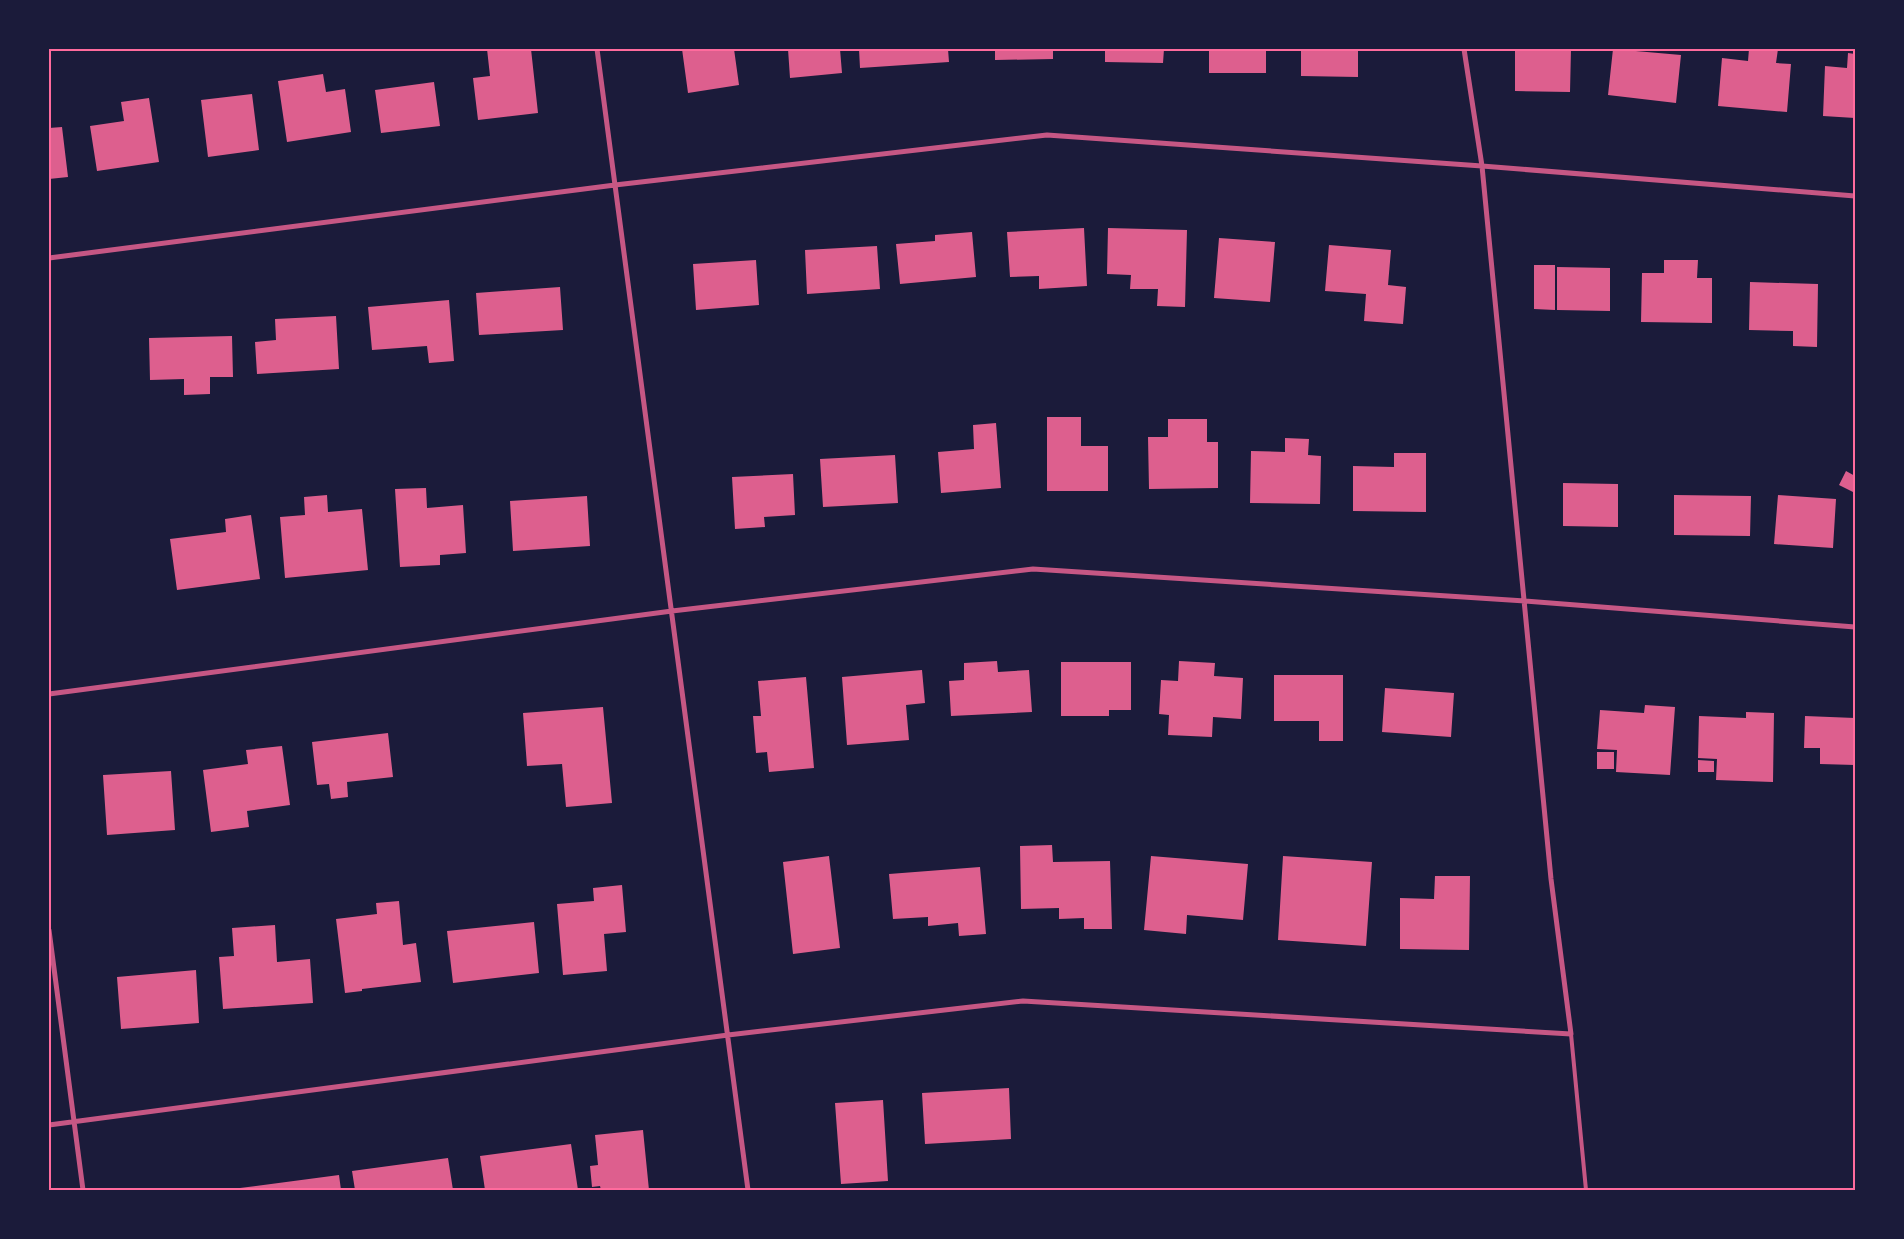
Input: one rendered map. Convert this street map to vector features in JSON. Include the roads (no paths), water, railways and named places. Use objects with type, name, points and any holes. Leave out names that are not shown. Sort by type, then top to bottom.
[{"type":"street","points":[[597,49],[748,1190]]},
{"type":"street","points":[[49,1126],[728,1035],[1023,1001],[1571,1034],[1551,879],[1482,166],[1464,49]]},
{"type":"street","points":[[49,258],[615,185],[1047,135],[1482,166],[1855,196]]},
{"type":"street","points":[[49,694],[672,611],[1033,569],[1525,601],[1855,627]]},
{"type":"street","points":[[49,930],[84,1190]]},
{"type":"lane","points":[[1571,1034],[1586,1190]]}]
